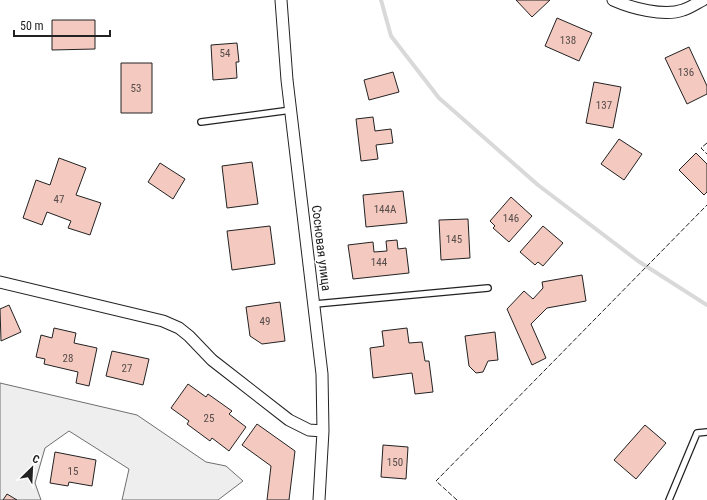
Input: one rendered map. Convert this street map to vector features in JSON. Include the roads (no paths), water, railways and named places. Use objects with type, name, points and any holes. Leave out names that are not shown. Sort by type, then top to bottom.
[{"type":"street","name":"Сосновая улица","points":[[282,0],[291,110],[315,304],[322,374],[323,431],[319,500]]},
{"type":"street","points":[[613,0],[629,7],[655,12],[683,11],[703,0]]},
{"type":"street","points":[[0,282],[164,321],[179,328],[212,360],[289,420],[309,430],[323,431]]},
{"type":"lane","points":[[201,122],[291,110]]},
{"type":"lane","points":[[315,304],[488,288]]},
{"type":"lane","points":[[669,500],[697,433],[707,432]]},
{"type":"waterway","points":[[381,0],[391,36],[439,98],[538,185],[638,261],[707,305]]}]
